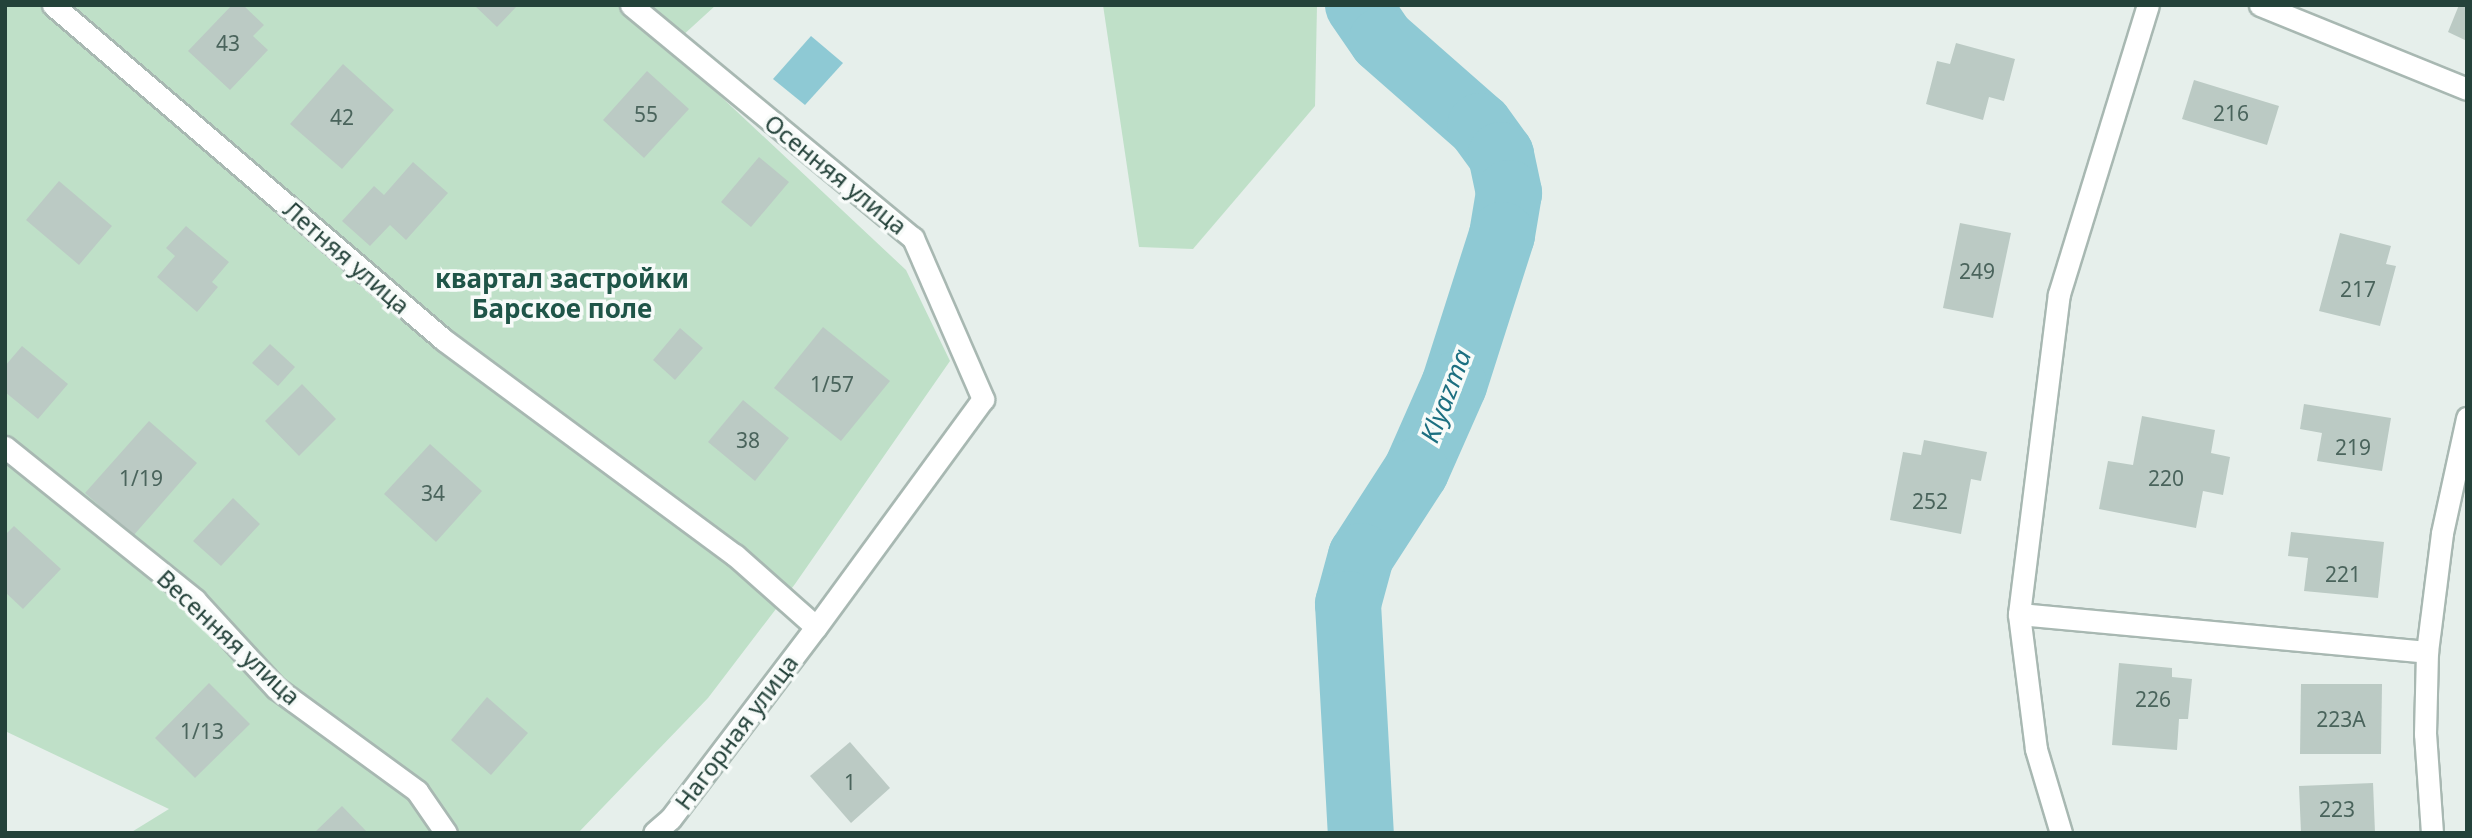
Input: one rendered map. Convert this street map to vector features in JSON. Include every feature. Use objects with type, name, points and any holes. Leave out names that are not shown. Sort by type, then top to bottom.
[{"type":"street","name":"Летняя улица","points":[[53,5],[444,340],[735,555],[816,627]]},
{"type":"street","name":"Осенняя улица","points":[[631,5],[913,238],[983,399],[816,627]]},
{"type":"street","points":[[2062,833],[2036,749],[2020,614],[2059,294],[2148,5]]},
{"type":"street","points":[[2260,5],[2467,89]]},
{"type":"street","points":[[2432,833],[2425,734],[2427,652],[2442,533],[2467,418]]},
{"type":"street","name":"Весенняя улица","points":[[5,447],[195,600],[276,688],[417,791],[446,833]]},
{"type":"street","points":[[2020,614],[2427,652]]},
{"type":"street","name":"Нагорная улица","points":[[654,833],[670,819],[816,627]]},
{"type":"green space","points":[[5,5],[716,5],[669,48],[906,270],[950,361],[795,584],[708,698],[578,833],[130,833],[169,809],[5,731]]},
{"type":"green space","points":[[1103,5],[1317,5],[1315,106],[1193,249],[1139,247]]},
{"type":"water","points":[[811,36],[843,63],[805,105],[773,79]]},
{"type":"building","points":[[232,5],[243,5],[264,25],[253,36],[268,50],[230,90],[188,51]]},
{"type":"building","points":[[474,5],[518,5],[497,27]]},
{"type":"building","points":[[2459,5],[2467,5],[2467,41],[2448,32]]},
{"type":"building","points":[[1956,43],[2015,59],[2004,101],[1989,97],[1983,120],[1926,104],[1937,61],[1950,64]]},
{"type":"building","points":[[343,64],[394,110],[342,169],[290,124]]},
{"type":"building","points":[[647,71],[689,109],[644,158],[603,120]]},
{"type":"building","points":[[2194,80],[2279,106],[2267,145],[2182,119]]},
{"type":"building","points":[[759,157],[789,182],[751,227],[721,202]]},
{"type":"building","points":[[413,162],[448,193],[406,240],[390,225],[370,246],[342,221],[374,186],[384,195]]},
{"type":"building","points":[[59,181],[112,226],[79,265],[26,220]]},
{"type":"building","points":[[1960,223],[2011,233],[1993,318],[1943,308]]},
{"type":"building","points":[[186,226],[229,262],[212,282],[218,287],[197,312],[157,277],[175,256],[166,248]]},
{"type":"building","points":[[2340,233],[2391,246],[2386,264],[2396,266],[2380,326],[2319,311]]},
{"type":"building","points":[[823,327],[890,381],[841,441],[774,388]]},
{"type":"building","points":[[680,328],[703,348],[675,380],[653,360]]},
{"type":"building","points":[[270,344],[295,367],[278,386],[252,363]]},
{"type":"building","points":[[22,346],[68,384],[38,419],[5,392],[5,366]]},
{"type":"building","points":[[302,384],[336,419],[299,456],[265,421]]},
{"type":"building","points":[[743,400],[789,438],[755,481],[708,442]]},
{"type":"building","points":[[2304,404],[2391,418],[2382,471],[2317,461],[2322,433],[2300,429]]},
{"type":"building","points":[[2142,416],[2215,430],[2211,453],[2230,457],[2223,495],[2203,491],[2196,528],[2099,509],[2108,461],[2133,465]]},
{"type":"building","points":[[149,421],[197,463],[133,536],[85,493]]},
{"type":"building","points":[[1924,440],[1987,452],[1981,481],[1971,479],[1961,534],[1890,520],[1903,452],[1921,455]]},
{"type":"building","points":[[430,444],[482,491],[436,542],[384,494]]},
{"type":"building","points":[[233,498],[260,524],[221,566],[193,541]]},
{"type":"building","points":[[14,526],[61,569],[23,609],[5,592],[5,535]]},
{"type":"building","points":[[2291,532],[2384,542],[2378,598],[2304,591],[2308,558],[2288,556]]},
{"type":"building","points":[[2119,663],[2172,668],[2172,677],[2192,679],[2188,719],[2179,719],[2177,750],[2112,745]]},
{"type":"building","points":[[209,683],[250,724],[195,778],[155,738]]},
{"type":"building","points":[[2301,684],[2382,684],[2381,754],[2300,754]]},
{"type":"building","points":[[487,697],[528,733],[491,775],[451,740]]},
{"type":"building","points":[[850,742],[890,788],[851,823],[810,776]]},
{"type":"building","points":[[2373,783],[2375,833],[2301,833],[2299,786]]},
{"type":"building","points":[[342,806],[368,833],[316,831]]},
{"type":"waterway","name":"Klyazma","points":[[1358,5],[1382,40],[1480,126],[1501,155],[1509,193],[1502,235],[1454,385],[1416,471],[1361,556],[1348,604],[1361,833]]},
{"type":"district","name":"квартал застройки Барское поле","points":[[562,294]]}]
